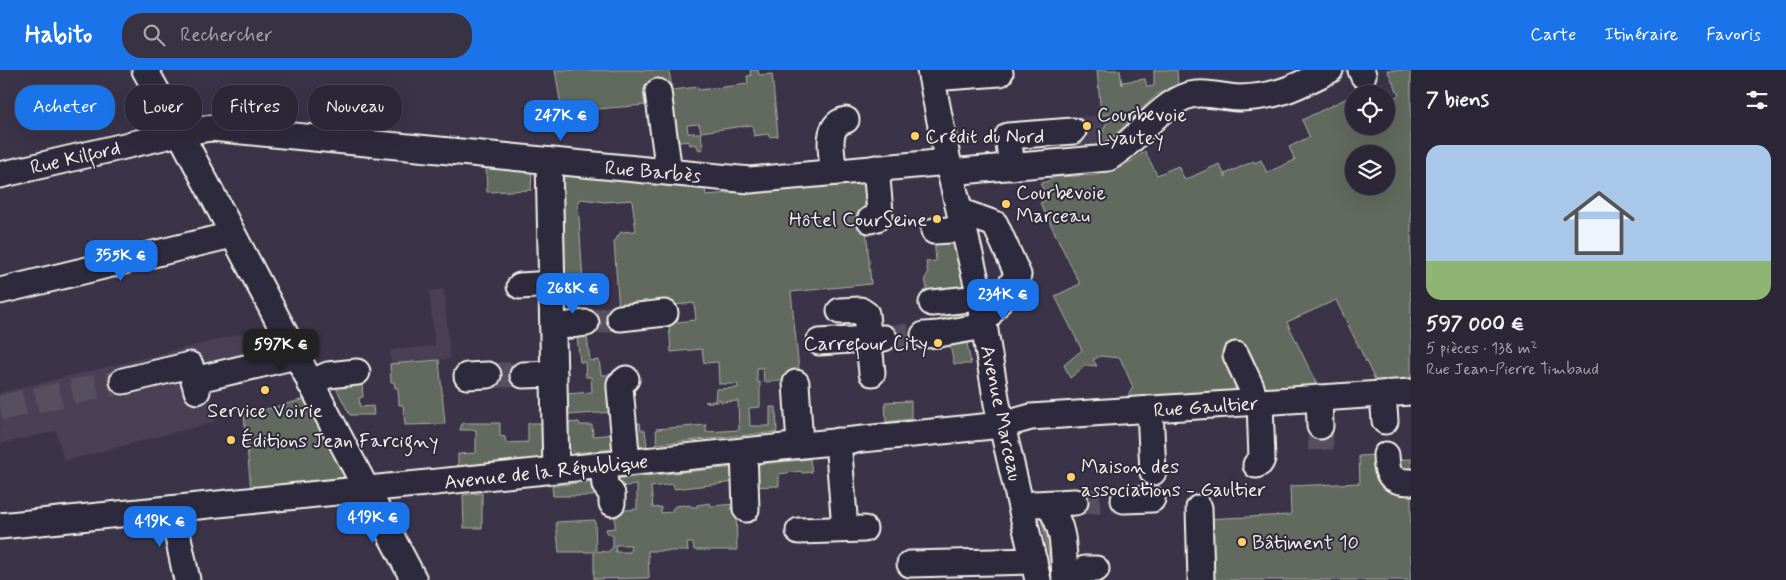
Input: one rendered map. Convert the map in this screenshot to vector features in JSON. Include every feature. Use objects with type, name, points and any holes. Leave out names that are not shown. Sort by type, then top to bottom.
[{"type":"street","points":[[145,70],[180,133],[414,580]]},
{"type":"street","name":"Rue Barbès","points":[[180,133],[211,128],[750,180],[876,168],[1012,167],[1111,163],[1126,145],[1168,107],[1191,95],[1202,94],[1238,98],[1286,92],[1329,70]]},
{"type":"street","points":[[931,74],[1000,73]]},
{"type":"street","name":"Avenue Marceau","points":[[931,74],[949,167],[963,221],[979,298],[1002,425],[1036,571]]},
{"type":"street","points":[[658,92],[669,172]]},
{"type":"street","points":[[834,172],[831,135],[837,124],[846,120]]},
{"type":"street","points":[[1012,167],[1008,136],[1073,131]]},
{"type":"street","name":"Rue Kilford","points":[[0,175],[180,133]]},
{"type":"street","points":[[549,161],[556,470]]},
{"type":"street","points":[[870,220],[877,218],[880,212],[876,168]]},
{"type":"street","points":[[924,335],[939,334],[984,324],[1018,275],[996,224],[963,221],[934,231]]},
{"type":"street","points":[[0,291],[232,235]]},
{"type":"street","points":[[520,286],[552,284]]},
{"type":"street","points":[[932,303],[979,298]]},
{"type":"street","points":[[840,311],[860,310],[866,314],[877,338],[872,374]]},
{"type":"street","points":[[620,318],[665,313]]},
{"type":"street","points":[[553,318],[585,314]]},
{"type":"street","points":[[819,342],[877,338]]},
{"type":"street","points":[[1236,355],[1258,402],[1262,459],[1256,466]]},
{"type":"street","points":[[123,381],[190,365],[196,388],[296,356]]},
{"type":"street","points":[[310,383],[328,375],[357,372]]},
{"type":"street","points":[[522,375],[554,374]]},
{"type":"street","points":[[796,383],[800,445]]},
{"type":"street","points":[[612,503],[612,494],[606,485],[622,463],[628,389]]},
{"type":"street","name":"Rue Gaultier","points":[[1002,425],[1031,417],[1150,410],[1176,402],[1258,402],[1319,398],[1355,390],[1383,394],[1411,392]]},
{"type":"street","points":[[1383,394],[1384,421]]},
{"type":"street","points":[[1319,398],[1320,426]]},
{"type":"street","points":[[1150,410],[1153,472]]},
{"type":"street","name":"Avenue de la République","points":[[0,526],[1002,425]]},
{"type":"street","points":[[799,531],[849,525],[838,441]]},
{"type":"street","points":[[744,451],[746,509]]},
{"type":"street","points":[[1386,455],[1387,471],[1390,476],[1396,480],[1411,482]]},
{"type":"street","points":[[1124,500],[1152,499]]},
{"type":"street","points":[[1021,505],[1075,502]]},
{"type":"street","points":[[1048,504],[1058,518],[1062,532],[1066,580]]},
{"type":"street","points":[[1199,508],[1201,580]]},
{"type":"street","points":[[172,509],[187,580]]},
{"type":"street","points":[[910,564],[1036,571]]},
{"type":"shaded area","points":[[555,70],[669,70],[672,90],[698,87],[699,90],[748,84],[747,76],[751,76],[750,70],[758,70],[759,75],[772,74],[778,136],[769,137],[768,134],[754,136],[752,125],[701,132],[699,124],[687,125],[688,133],[701,133],[703,149],[699,150],[696,144],[690,145],[689,141],[672,143],[666,91],[643,93],[645,105],[562,112]]},
{"type":"shaded area","points":[[1097,70],[1120,70],[1122,85],[1122,82],[1145,79],[1147,87],[1154,86],[1154,70],[1177,70],[1178,84],[1156,95],[1109,141],[1100,145],[1110,114],[1101,115]]},
{"type":"shaded area","points":[[1387,70],[1411,70],[1411,380],[1376,382],[1336,300],[1287,322],[1318,387],[1268,391],[1258,381],[1237,375],[1234,394],[1126,399],[1133,387],[1120,358],[1100,356],[1093,360],[1097,366],[1086,365],[1070,378],[1064,365],[1082,350],[1055,296],[1080,284],[1040,203],[1048,199],[1040,183],[1055,177],[1097,175],[1132,161],[1145,151],[1157,175],[1178,166],[1185,180],[1219,164],[1226,177],[1225,174],[1254,161],[1255,163],[1261,160],[1267,173],[1295,160],[1289,147],[1310,138],[1302,120],[1345,99],[1345,135],[1395,135],[1395,97],[1399,95]]},
{"type":"shaded area","points":[[1110,114],[1100,145],[1082,151],[1079,117]]},
{"type":"shaded area","points":[[486,168],[532,171],[531,190],[487,192]]},
{"type":"shaded area","points":[[567,175],[705,187],[706,195],[869,181],[870,204],[864,205],[871,284],[791,292],[800,380],[764,382],[763,368],[757,368],[757,382],[760,382],[760,407],[749,408],[750,426],[770,426],[770,407],[776,407],[777,432],[657,444],[656,429],[706,425],[706,432],[739,430],[738,401],[721,402],[718,399],[718,402],[705,402],[715,401],[716,389],[738,388],[738,384],[719,384],[718,362],[704,363],[702,349],[671,352],[669,323],[696,320],[694,303],[619,311],[614,242],[621,232],[636,231],[632,200],[605,202],[581,199],[578,202],[584,298],[563,300],[559,184]]},
{"type":"shaded area","points":[[955,237],[970,295],[928,294],[925,279],[928,273],[926,262],[936,261],[934,238]]},
{"type":"shaded area","points":[[444,289],[450,359],[391,364],[390,350],[435,346],[429,291]]},
{"type":"shaded area","points":[[961,310],[964,321],[943,326],[940,314]]},
{"type":"shaded area","points":[[270,327],[288,361],[213,385],[209,392],[215,422],[64,461],[56,431],[0,444],[0,393]]},
{"type":"shaded area","points":[[586,328],[590,361],[599,360],[601,375],[612,373],[621,448],[575,453],[567,446],[567,423],[579,422],[580,425],[592,425],[593,436],[616,434],[615,412],[566,415],[566,394],[592,392],[591,377],[586,377],[585,362],[580,362],[576,329]]},
{"type":"shaded area","points":[[965,333],[971,364],[954,364],[948,337]]},
{"type":"shaded area","points":[[439,360],[445,424],[405,425],[403,405],[399,405],[398,388],[395,388],[394,382],[391,382],[390,364]]},
{"type":"shaded area","points":[[331,378],[362,384],[363,397],[359,398],[360,407],[373,406],[374,415],[350,415]]},
{"type":"shaded area","points":[[309,398],[348,470],[342,481],[251,490],[244,415]]},
{"type":"shaded area","points":[[911,401],[911,419],[886,422],[885,402]]},
{"type":"shaded area","points":[[462,423],[500,423],[500,436],[505,437],[506,443],[528,442],[528,423],[548,423],[547,456],[540,464],[458,468],[458,454],[476,453],[476,430],[460,430]]},
{"type":"shaded area","points":[[635,423],[640,423],[641,430],[645,430],[647,446],[637,447]]},
{"type":"shaded area","points":[[1389,454],[1390,460],[1411,459],[1411,580],[1206,580],[1204,519],[1291,515],[1290,486],[1360,483],[1359,456]]},
{"type":"shaded area","points":[[810,459],[812,472],[802,473],[801,471],[779,474],[779,486],[751,487],[750,465]]},
{"type":"shaded area","points":[[735,467],[735,482],[674,489],[673,484],[651,487],[653,508],[661,507],[661,513],[672,512],[675,506],[690,505],[691,507],[697,507],[697,505],[710,503],[711,506],[736,504],[737,550],[694,550],[693,543],[687,543],[688,551],[648,551],[649,578],[594,579],[594,552],[559,552],[556,522],[595,520],[596,551],[608,552],[613,547],[613,536],[607,533],[606,529],[615,528],[615,511],[637,509],[637,485],[614,487],[614,479]],"holes":[[[615,545],[631,545],[630,552],[616,552]]]},
{"type":"shaded area","points":[[594,481],[594,496],[553,496],[552,486]]},
{"type":"shaded area","points":[[482,493],[482,528],[464,528],[463,495]]},
{"type":"shaded area","points":[[1044,511],[1050,515],[1054,580],[1041,519]]},
{"type":"tunnel","points":[[586,323],[620,318]]},
{"type":"tunnel","points":[[884,338],[924,335]]},
{"type":"tunnel","points":[[488,375],[523,375]]},
{"type":"tunnel","points":[[0,408],[123,381]]},
{"type":"tunnel","points":[[1320,426],[1321,450]]},
{"type":"tunnel","points":[[1075,502],[1124,500]]},
{"type":"place","name":"Courbevoie Lyautey","points":[[1087,126]]},
{"type":"place","name":"Crédit du Nord","points":[[915,136]]},
{"type":"place","name":"Courbevoie Marceau","points":[[1006,204]]},
{"type":"place","name":"Hôtel CourSeine","points":[[937,219]]},
{"type":"place","name":"Carrefour City","points":[[938,343]]},
{"type":"place","name":"Service Voirie","points":[[265,390]]},
{"type":"place","name":"Éditions Jean Farcigny","points":[[231,440]]},
{"type":"place","name":"Maison des associations - Gaultier","points":[[1071,477]]},
{"type":"place","name":"Bâtiment 10","points":[[1242,542]]}]
